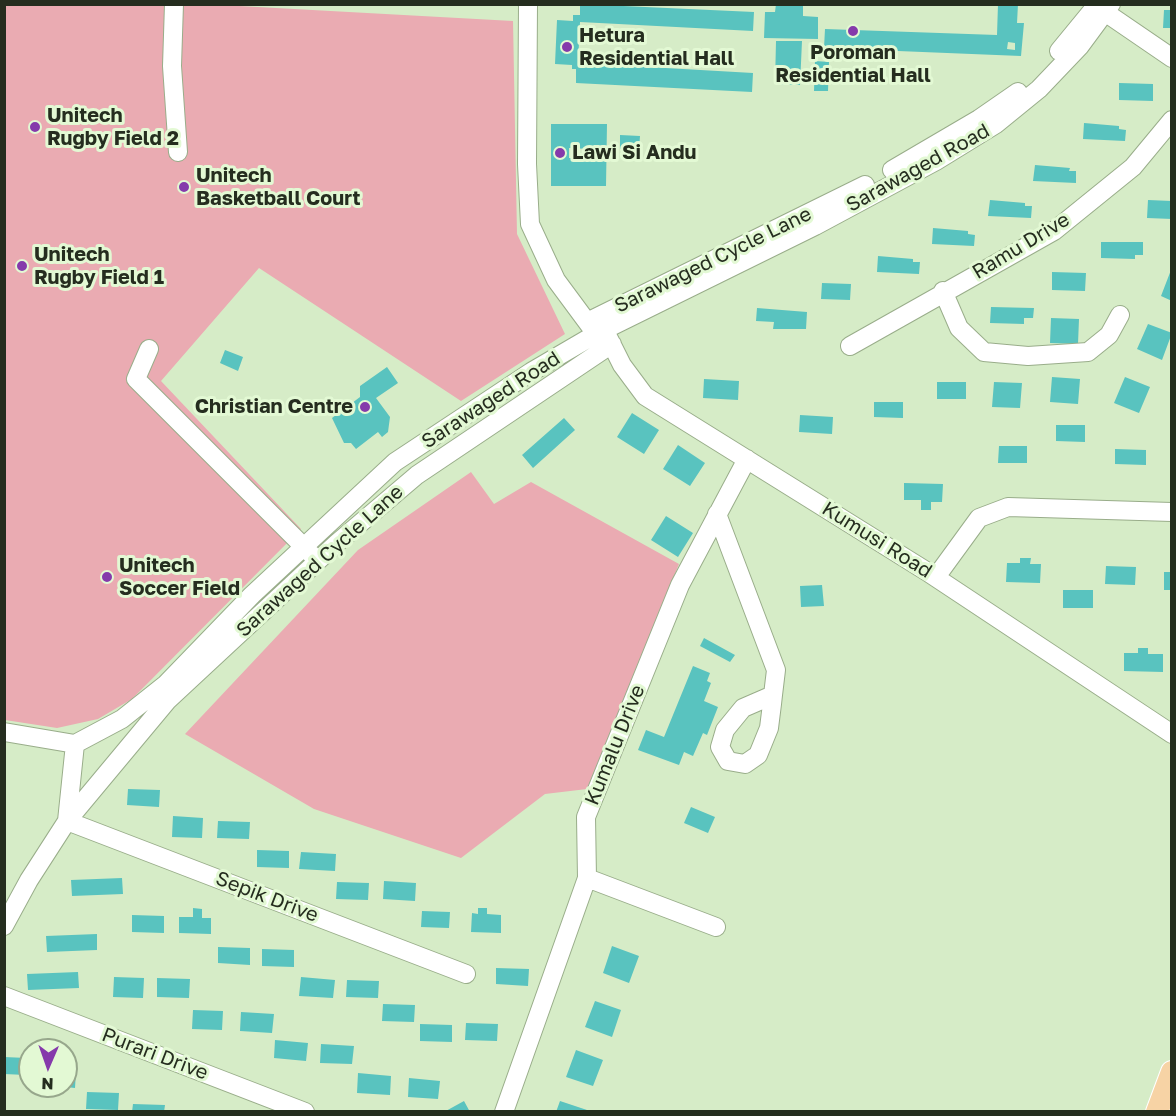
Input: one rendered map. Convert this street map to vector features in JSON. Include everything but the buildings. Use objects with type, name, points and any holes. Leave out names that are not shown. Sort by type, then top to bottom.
[{"type":"main road","points":[[1157,1112],[1172,1072]]},
{"type":"street","points":[[174,4],[172,66],[178,152]]},
{"type":"street","name":"Kumusi Road","points":[[528,4],[527,164],[530,224],[556,280],[600,332],[645,396],[936,577],[1172,734]]},
{"type":"street","points":[[1102,7],[1172,58]]},
{"type":"street","name":"Sarawaged Road","points":[[75,744],[122,719],[166,684],[252,595],[395,462],[531,372],[600,332],[814,226],[936,161],[996,124],[1039,89],[1102,7]]},
{"type":"street","name":"Ramu Drive","points":[[850,346],[943,291],[1054,231],[1133,167],[1172,120]]},
{"type":"street","points":[[943,291],[959,328],[984,352],[1028,356],[1088,352],[1109,335],[1120,315]]},
{"type":"street","name":"Sarawaged Cycle Lane","points":[[67,821],[166,701],[318,561],[417,475],[600,332]]},
{"type":"street","points":[[149,349],[136,378],[318,561]]},
{"type":"street","name":"Kumalu Drive","points":[[504,1112],[587,878],[586,817],[680,585],[747,459]]},
{"type":"street","points":[[936,577],[979,518],[1008,507],[1172,512]]},
{"type":"street","points":[[717,514],[776,670],[773,695]]},
{"type":"street","points":[[4,732],[75,744],[67,821],[29,880],[4,926]]},
{"type":"street","points":[[67,821],[466,974]]},
{"type":"street","points":[[587,878],[716,927]]},
{"type":"street","name":"Purari Drive","points":[[4,996],[305,1112]]},
{"type":"shaded area","points":[[203,4],[513,21],[517,234],[565,334],[461,401],[259,268],[161,381],[301,529],[132,699],[98,719],[57,728],[5,720],[5,5]]},
{"type":"shaded area","points":[[471,472],[494,504],[531,482],[679,564],[587,789],[545,794],[461,858],[314,809],[185,734],[358,550]]},
{"type":"place","name":"Poroman Residential Hall","points":[[853,31]]},
{"type":"place","name":"Hetura Residential Hall","points":[[567,47]]},
{"type":"place","name":"Unitech Rugby Field 2","points":[[35,127]]},
{"type":"place","name":"Lawi Si Andu","points":[[560,153]]},
{"type":"place","name":"Unitech Basketball Court","points":[[184,187]]},
{"type":"place","name":"Unitech Rugby Field 1","points":[[22,266]]},
{"type":"place","name":"Christian Centre","points":[[365,407]]},
{"type":"place","name":"Unitech Soccer Field","points":[[107,577]]}]
